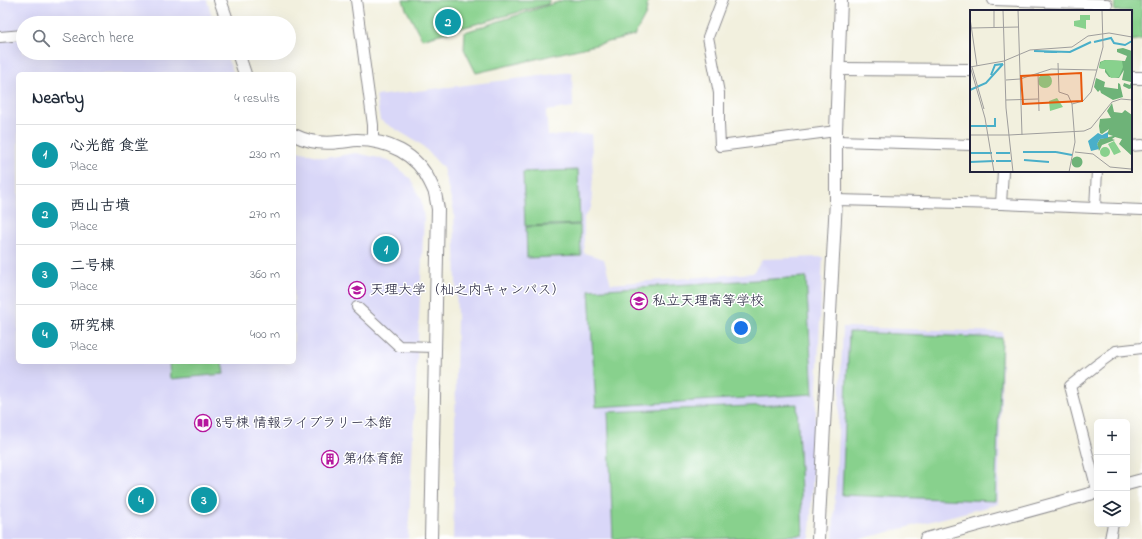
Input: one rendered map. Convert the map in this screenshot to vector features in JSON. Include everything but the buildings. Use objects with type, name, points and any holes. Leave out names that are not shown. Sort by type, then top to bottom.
[{"type":"street","points":[[220,0],[226,16]]},
{"type":"street","points":[[356,0],[373,125],[373,141]]},
{"type":"street","points":[[722,0],[708,37],[719,93],[720,146],[837,136],[970,145]]},
{"type":"street","points":[[818,539],[836,200],[841,0]]},
{"type":"street","points":[[993,0],[1107,5]]},
{"type":"street","points":[[1005,0],[1006,10]]},
{"type":"street","points":[[0,37],[16,36]]},
{"type":"street","points":[[240,60],[244,72]]},
{"type":"street","points":[[839,69],[970,70]]},
{"type":"street","points":[[296,136],[301,139],[318,143],[337,143],[356,140],[385,143],[399,149],[413,159],[427,175],[435,193],[438,208],[431,539]]},
{"type":"street","points":[[1132,146],[1142,145]]},
{"type":"street","points":[[1001,204],[1003,172]]},
{"type":"street","points":[[1095,208],[1097,172]]},
{"type":"street","points":[[836,200],[1001,204],[1142,210]]},
{"type":"street","points":[[357,307],[399,346],[435,347]]},
{"type":"street","points":[[1094,479],[1070,386],[1116,351],[1142,348]]},
{"type":"street","points":[[1130,483],[1142,480]]},
{"type":"street","points":[[926,539],[1094,492]]},
{"type":"street","points":[[1110,539],[1112,527]]},
{"type":"shaded area","name":"天理大学（杣之内キャンパス）","points":[[0,0],[207,0],[212,16],[16,16],[16,60],[228,60],[233,72],[16,72],[16,364],[296,364],[296,151],[325,158],[356,153],[388,160],[411,179],[421,200],[424,219],[408,539],[0,539]]},
{"type":"shaded area","name":"私立天理高等学校","points":[[572,72],[573,107],[546,111],[548,136],[591,134],[593,177],[591,208],[584,217],[584,253],[604,259],[611,284],[753,273],[762,259],[823,257],[810,539],[453,539],[457,318],[454,211],[443,168],[422,145],[380,120],[376,96]]},
{"type":"shaded area","points":[[843,327],[1003,332],[998,504],[861,539],[833,539]]},
{"type":"green space","points":[[403,0],[550,0],[548,4],[422,39],[406,9]]},
{"type":"green space","points":[[562,0],[648,0],[646,14],[634,36],[476,73],[464,49],[465,32]]},
{"type":"green space","points":[[1115,0],[1142,0],[1142,39],[1132,41],[1132,10],[1114,10]]},
{"type":"green space","points":[[578,170],[580,224],[525,226],[523,172]]},
{"type":"green space","points":[[580,225],[581,256],[527,258],[526,227]]},
{"type":"green space","points":[[806,277],[813,394],[596,407],[589,290]]},
{"type":"green space","points":[[849,332],[1002,338],[995,501],[842,495]]},
{"type":"green space","points":[[169,364],[222,364],[224,374],[170,379]]},
{"type":"green space","points":[[797,404],[803,535],[707,539],[613,539],[608,412]]},
{"type":"place","name":"西山古墳","points":[[448,22]]},
{"type":"place","name":"心光館 食堂","points":[[386,249]]},
{"type":"place","name":"天理大学（杣之内キャンパス）","points":[[357,290]]},
{"type":"place","name":"私立天理高等学校","points":[[639,301]]},
{"type":"place","name":"8号棟 情報ライブラリー本館","points":[[203,423]]},
{"type":"place","name":"第1体育館","points":[[330,459]]},
{"type":"place","name":"研究棟","points":[[141,500]]},
{"type":"place","name":"二号棟","points":[[204,500]]}]
